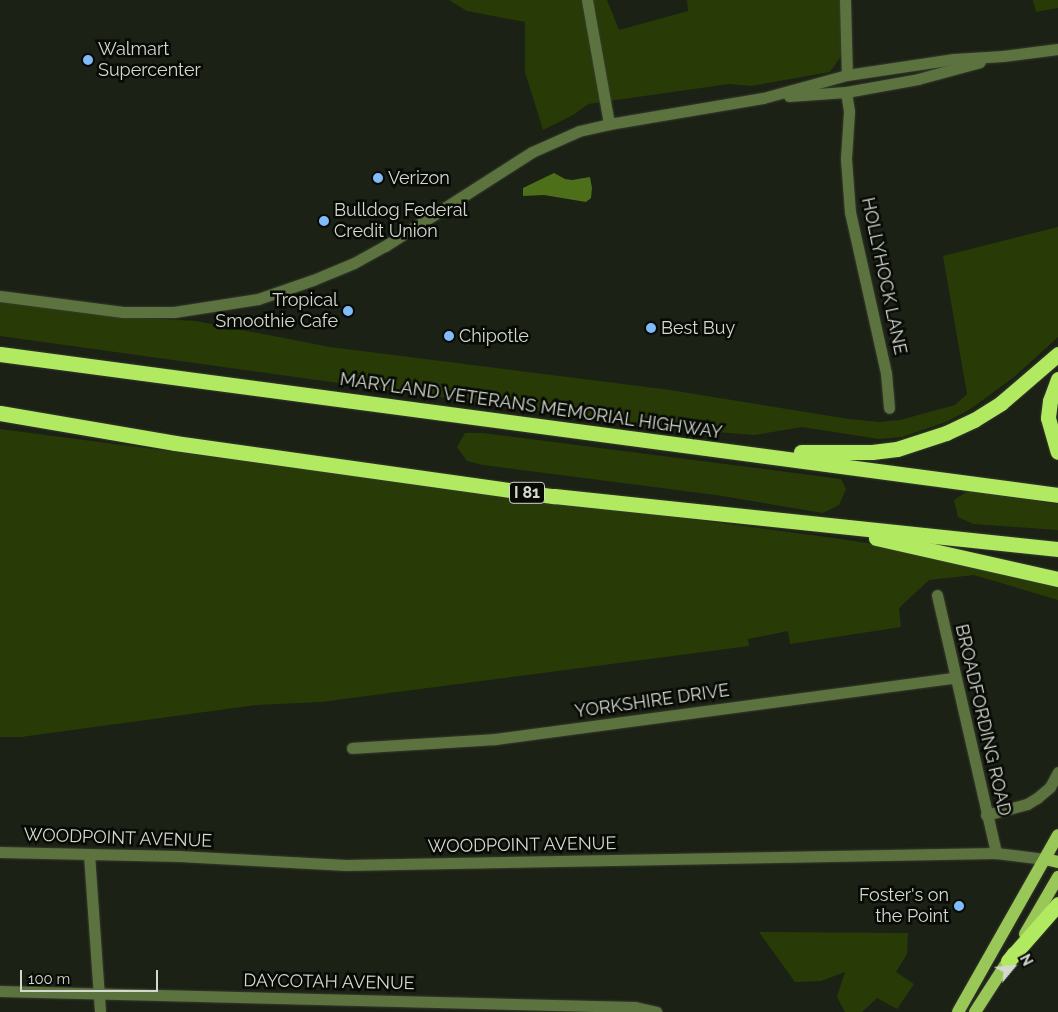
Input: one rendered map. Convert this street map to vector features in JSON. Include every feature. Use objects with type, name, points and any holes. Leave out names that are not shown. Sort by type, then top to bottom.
[{"type":"highway","name":"MARYLAND VETERANS MEMORIAL HIGHWAY","points":[[0,354],[1058,495]]},
{"type":"highway","points":[[670,443],[809,452],[872,452],[897,449],[946,433],[974,420],[1001,403],[1058,354]]},
{"type":"highway","points":[[1058,379],[1050,401],[1048,418],[1058,452]]},
{"type":"highway","name":"I 81","points":[[0,414],[175,443],[554,496],[1058,548]]},
{"type":"highway","points":[[788,521],[1058,579]]},
{"type":"highway","points":[[1008,961],[1058,904]]},
{"type":"main road","points":[[958,1012],[1058,835]]},
{"type":"main road","points":[[1045,859],[1058,862]]},
{"type":"main road","points":[[975,1012],[1058,877]]},
{"type":"street","points":[[587,0],[609,124]]},
{"type":"street","points":[[845,0],[847,75]]},
{"type":"street","points":[[0,296],[123,312],[174,312],[227,305],[278,293],[354,263],[532,152],[560,138],[609,124],[764,98],[847,75],[954,59],[1003,56],[1058,49]]},
{"type":"street","points":[[764,98],[846,92],[918,79],[1003,56]]},
{"type":"street","points":[[799,96],[847,75],[918,79]]},
{"type":"street","name":"HOLLYHOCK LANE","points":[[846,92],[849,112],[846,159],[850,212],[886,373],[889,408]]},
{"type":"street","name":"BROADFORDING ROAD","points":[[936,595],[996,853]]},
{"type":"street","name":"YORKSHIRE DRIVE","points":[[352,748],[495,739],[955,678]]},
{"type":"street","points":[[986,815],[1027,804],[1050,787],[1058,772]]},
{"type":"street","name":"WOODPOINT AVENUE","points":[[0,852],[178,856],[346,866],[996,853],[1045,859]]},
{"type":"street","points":[[89,854],[100,1012]]},
{"type":"street","name":"DAYCOTAH AVENUE","points":[[0,991],[635,1008],[656,1012]]},
{"type":"shaded area","points":[[449,0],[607,0],[619,30],[688,11],[687,0],[845,0],[850,43],[830,72],[751,86],[729,84],[588,104],[573,115],[543,130],[525,72],[525,22],[467,11]]},
{"type":"shaded area","points":[[1033,0],[1058,0],[1058,8],[1036,12]]},
{"type":"shaded area","points":[[554,173],[565,179],[572,180],[590,177],[591,198],[586,202],[544,195],[523,196],[523,188]]},
{"type":"shaded area","points":[[1058,227],[1058,337],[1014,377],[969,410],[946,422],[902,437],[879,439],[802,427],[755,435],[663,428],[0,336],[0,301],[142,318],[196,321],[330,347],[670,390],[849,419],[879,422],[900,420],[955,405],[967,394],[943,256]]},
{"type":"shaded area","points":[[0,429],[834,538],[925,552],[1058,582],[1058,600],[974,575],[929,580],[899,608],[901,627],[790,644],[788,631],[748,639],[749,646],[321,702],[256,705],[21,737],[0,737]]},
{"type":"shaded area","points":[[465,433],[483,433],[841,479],[846,489],[839,505],[823,513],[716,495],[483,465],[467,461],[457,447]]},
{"type":"shaded area","points":[[968,491],[1058,504],[1058,530],[973,524],[958,517],[954,500]]},
{"type":"shaded area","points":[[759,932],[908,933],[907,954],[896,972],[914,984],[897,1009],[877,998],[862,1012],[845,1012],[837,997],[845,972],[821,981],[795,982]]},
{"type":"place","name":"Walmart Supercenter","points":[[88,60]]},
{"type":"place","name":"Verizon","points":[[378,178]]},
{"type":"place","name":"Bulldog Federal Credit Union","points":[[324,221]]},
{"type":"place","name":"Tropical Smoothie Cafe","points":[[348,311]]},
{"type":"place","name":"Best Buy","points":[[651,328]]},
{"type":"place","name":"Chipotle","points":[[449,336]]},
{"type":"place","name":"Foster's on the Point","points":[[959,906]]}]
